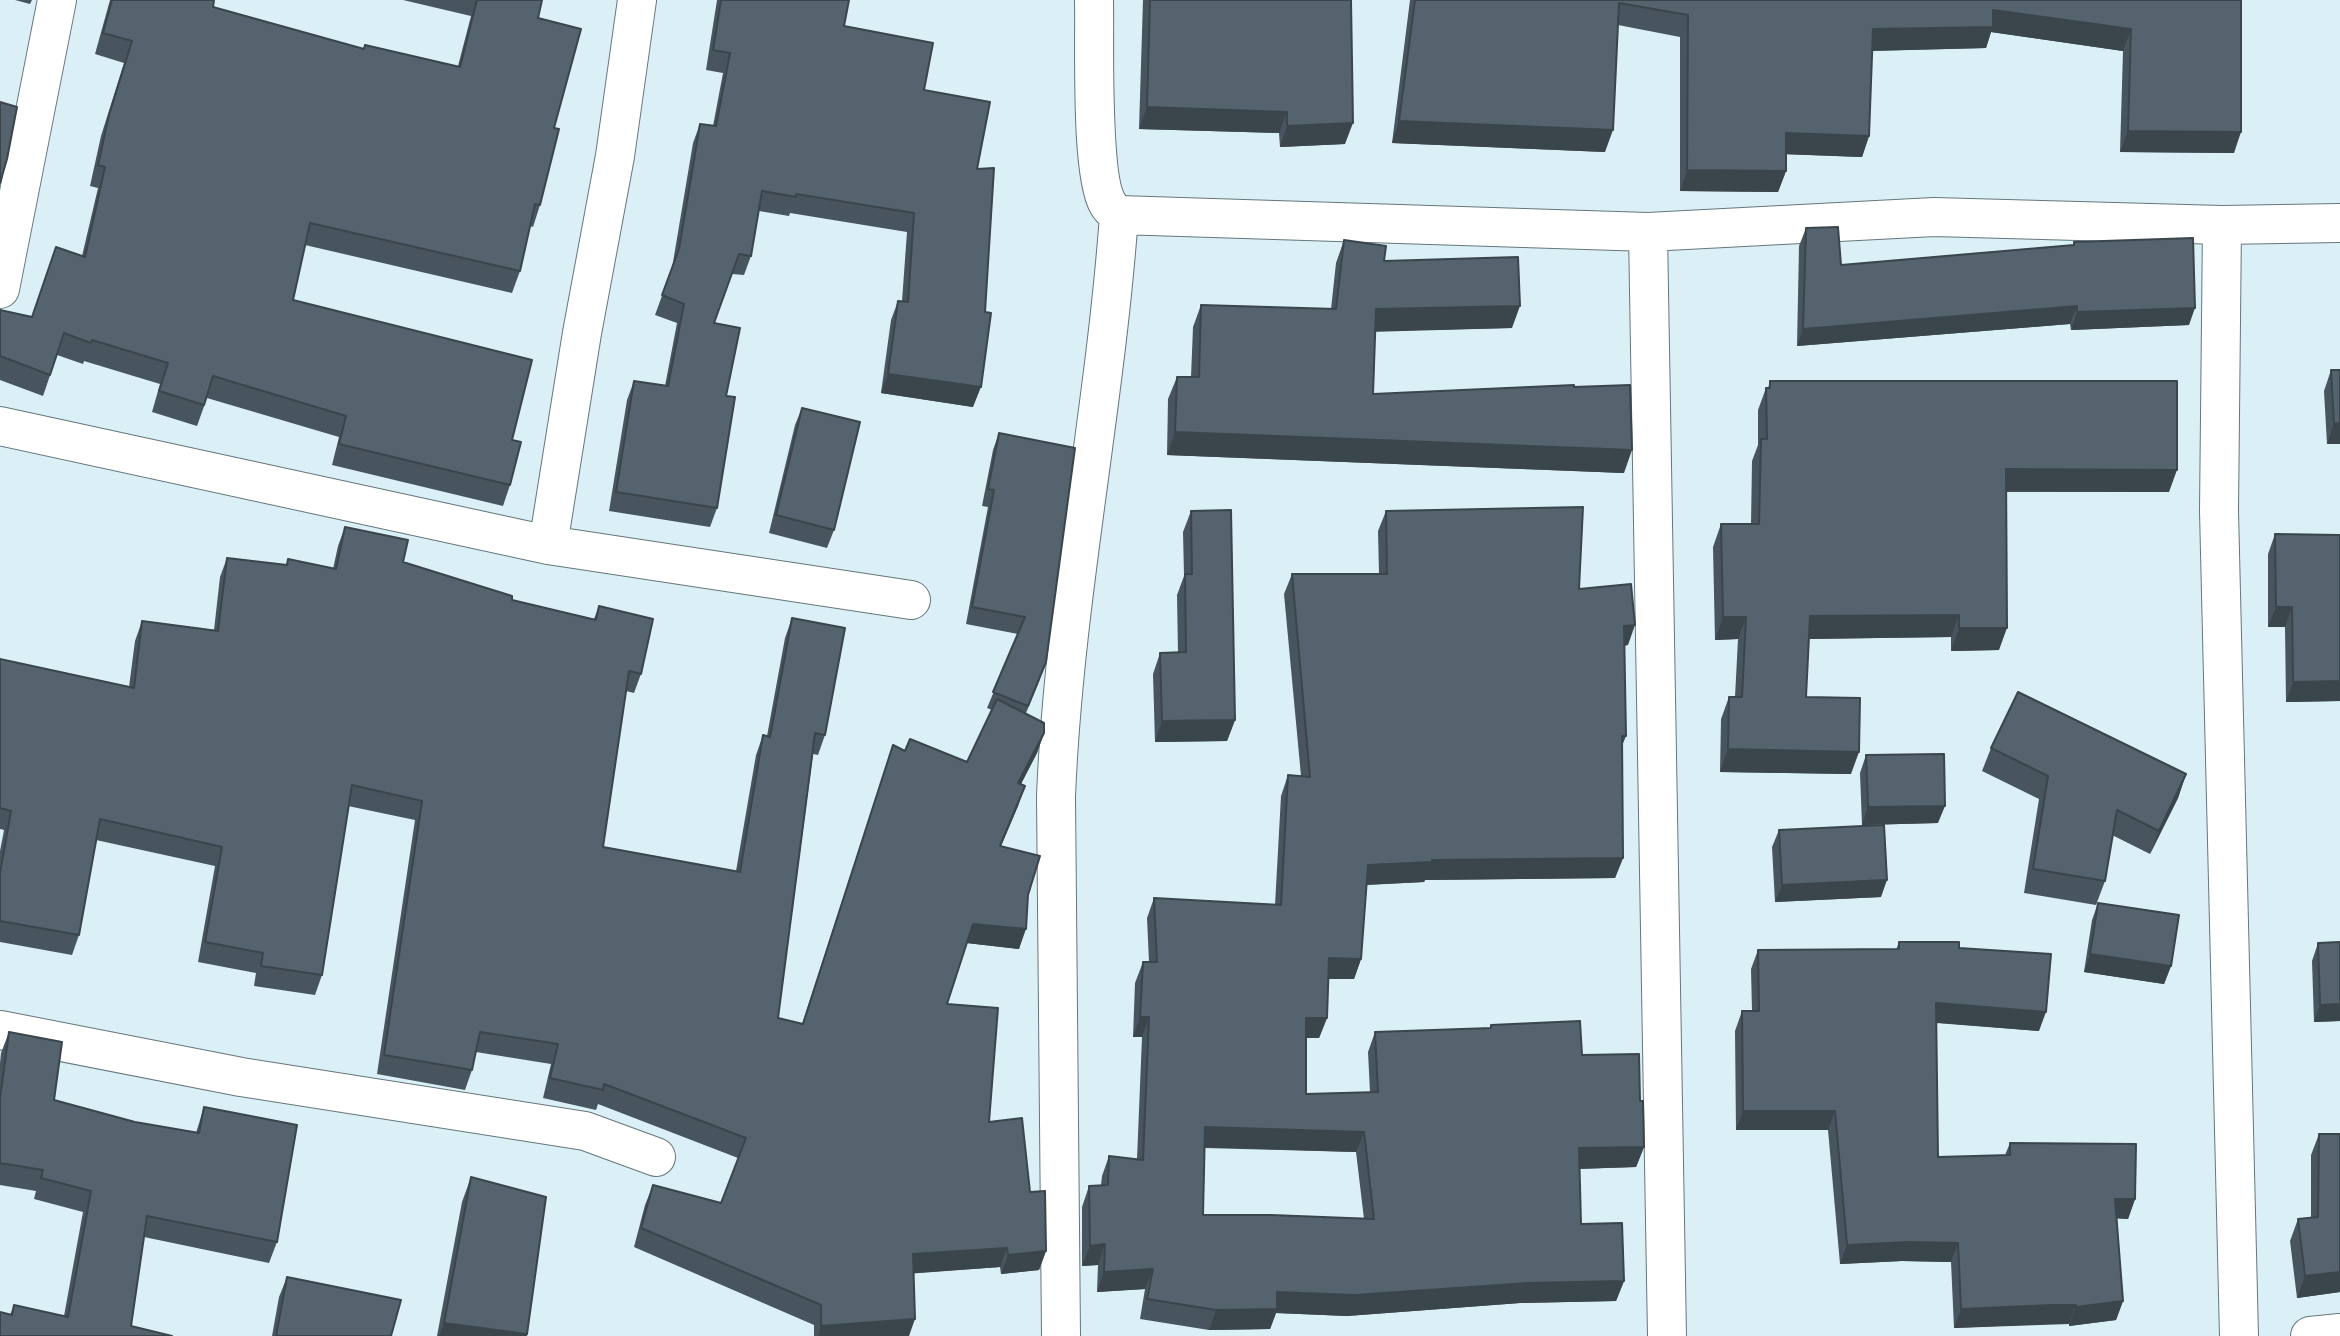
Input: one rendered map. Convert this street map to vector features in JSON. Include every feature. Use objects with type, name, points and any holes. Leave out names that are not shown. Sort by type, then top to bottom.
[{"type":"street","points":[[0,289],[57,0]]},
{"type":"street","points":[[548,545],[582,333],[615,156],[637,0]]},
{"type":"street","points":[[1094,0],[1096,138],[1101,183],[1107,203],[1119,215],[1648,232],[1934,217],[2222,225],[2340,223]]},
{"type":"street","points":[[1061,1336],[1056,796],[1059,719],[1113,303],[1119,215]]},
{"type":"street","points":[[2222,225],[2219,511],[2239,1336]]},
{"type":"street","points":[[1648,232],[1667,1336]]},
{"type":"street","points":[[0,426],[548,545],[911,600]]},
{"type":"street","points":[[0,1030],[241,1077],[585,1131],[656,1157]]},
{"type":"street","points":[[2310,1336],[2340,1333]]},
{"type":"building","points":[[112,0],[214,0],[213,7],[364,49],[365,45],[460,67],[477,0],[542,0],[538,18],[581,29],[554,128],[559,129],[540,205],[535,204],[520,271],[310,223],[293,300],[532,360],[512,440],[521,442],[510,485],[339,444],[346,416],[213,376],[204,405],[159,391],[168,363],[92,340],[91,343],[64,333],[50,375],[0,356],[0,310],[32,317],[56,247],[85,257],[105,167],[98,165],[109,115],[132,41],[103,33]]},
{"type":"building","points":[[721,0],[849,0],[844,26],[933,43],[924,90],[990,102],[977,169],[994,168],[985,312],[991,313],[981,387],[888,374],[898,301],[908,302],[914,213],[762,191],[751,256],[739,254],[714,323],[740,328],[726,396],[735,397],[717,508],[616,492],[634,381],[668,386],[684,304],[662,295],[679,249],[700,124],[716,126],[730,53],[713,50]]},
{"type":"building","points":[[1150,0],[1351,0],[1353,123],[1287,126],[1287,112],[1147,107]]},
{"type":"building","points":[[1415,0],[2241,0],[2241,132],[2128,131],[2131,29],[1993,10],[1993,27],[1873,29],[1869,136],[1786,133],[1786,171],[1687,170],[1688,15],[1619,3],[1613,130],[1399,121]]},
{"type":"building","points":[[0,102],[17,107],[0,183]]},
{"type":"building","points":[[1838,227],[1841,265],[2074,245],[2074,242],[2193,238],[2195,308],[2077,312],[2077,306],[1803,329],[1806,228]]},
{"type":"building","points":[[1344,240],[1386,246],[1384,261],[1518,257],[1520,306],[1376,309],[1373,394],[1630,385],[1632,450],[1175,432],[1177,377],[1199,377],[1201,305],[1336,309]]},
{"type":"building","points":[[2331,370],[2340,370],[2340,423],[2334,424]]},
{"type":"building","points":[[1770,381],[2177,381],[2177,470],[2006,469],[2007,628],[1959,628],[1959,615],[1810,616],[1806,697],[1860,698],[1859,752],[1728,749],[1729,697],[1742,697],[1746,617],[1723,617],[1721,524],[1759,524],[1761,439],[1767,439],[1766,388],[1770,388]]},
{"type":"building","points":[[802,408],[860,422],[834,530],[776,515]]},
{"type":"building","points":[[999,433],[1075,448],[1046,662],[1028,706],[993,692],[1025,617],[972,607],[994,490],[988,489]]},
{"type":"building","points":[[1583,507],[1579,589],[1631,584],[1635,625],[1624,626],[1626,736],[1622,736],[1623,858],[1432,860],[1368,865],[1361,959],[1329,958],[1327,1018],[1306,1018],[1306,1094],[1378,1092],[1375,1032],[1491,1028],[1491,1025],[1580,1021],[1582,1055],[1639,1054],[1644,1147],[1579,1148],[1581,1224],[1622,1223],[1624,1281],[1528,1283],[1355,1295],[1277,1292],[1277,1309],[1216,1310],[1147,1299],[1153,1269],[1104,1272],[1105,1244],[1090,1246],[1089,1186],[1108,1185],[1109,1156],[1143,1160],[1149,1017],[1140,1017],[1143,962],[1157,962],[1154,898],[1281,905],[1288,775],[1310,777],[1292,574],[1387,574],[1386,511]],"holes":[[[1205,1127],[1364,1132],[1374,1219],[1203,1215]]]},
{"type":"building","points":[[1231,510],[1235,720],[1162,721],[1160,653],[1186,652],[1185,574],[1192,574],[1191,511]]},
{"type":"building","points":[[345,527],[408,540],[403,562],[512,596],[512,600],[596,620],[599,606],[653,619],[641,674],[629,671],[603,847],[740,872],[763,735],[770,737],[792,618],[845,628],[825,735],[815,733],[778,1018],[803,1024],[893,745],[905,751],[910,739],[967,762],[997,699],[1044,723],[1044,733],[1018,783],[1025,786],[1000,846],[1040,856],[1028,895],[1026,929],[973,924],[947,1004],[998,1008],[989,1122],[1022,1118],[1030,1192],[1045,1191],[1046,1251],[1008,1255],[1007,1248],[913,1254],[915,1319],[821,1326],[821,1305],[641,1228],[653,1185],[721,1203],[746,1138],[604,1084],[603,1090],[550,1078],[558,1044],[480,1032],[472,1070],[384,1055],[422,801],[352,785],[322,975],[261,966],[263,953],[205,942],[222,847],[100,819],[79,935],[0,921],[0,873],[11,811],[0,808],[0,659],[134,688],[142,621],[218,631],[227,558],[287,565],[288,559],[336,569]]},
{"type":"building","points":[[2275,534],[2340,535],[2340,681],[2293,682],[2292,607],[2276,607]]},
{"type":"building","points":[[2018,692],[2186,774],[2159,831],[2117,810],[2105,881],[2033,869],[2048,776],[1991,748]]},
{"type":"building","points":[[1944,754],[1945,806],[1868,807],[1866,755]]},
{"type":"building","points":[[1884,825],[1887,880],[1782,885],[1779,830]]},
{"type":"building","points":[[2098,903],[2179,915],[2171,966],[2090,954]]},
{"type":"building","points":[[1899,942],[1959,942],[1959,948],[2051,954],[2046,1012],[1936,1003],[1938,1157],[2010,1155],[2010,1143],[2136,1144],[2135,1199],[2115,1199],[2123,1301],[2076,1307],[2052,1305],[1961,1309],[1958,1243],[1847,1245],[1835,1111],[1743,1111],[1742,1011],[1759,1011],[1758,950],[1899,949]]},
{"type":"building","points":[[2340,942],[2340,1004],[2320,1005],[2318,943]]},
{"type":"building","points":[[9,1032],[62,1042],[54,1100],[135,1122],[199,1133],[204,1107],[297,1125],[277,1242],[147,1216],[131,1326],[172,1336],[0,1336],[0,1312],[12,1315],[14,1305],[68,1317],[91,1191],[41,1178],[43,1170],[0,1163],[0,1098]]},
{"type":"building","points":[[2319,1134],[2340,1134],[2340,1272],[2305,1276],[2298,1219],[2318,1217]]},
{"type":"building","points":[[471,1177],[546,1197],[527,1334],[444,1323]]},
{"type":"building","points":[[287,1277],[401,1300],[391,1336],[276,1336]]}]
